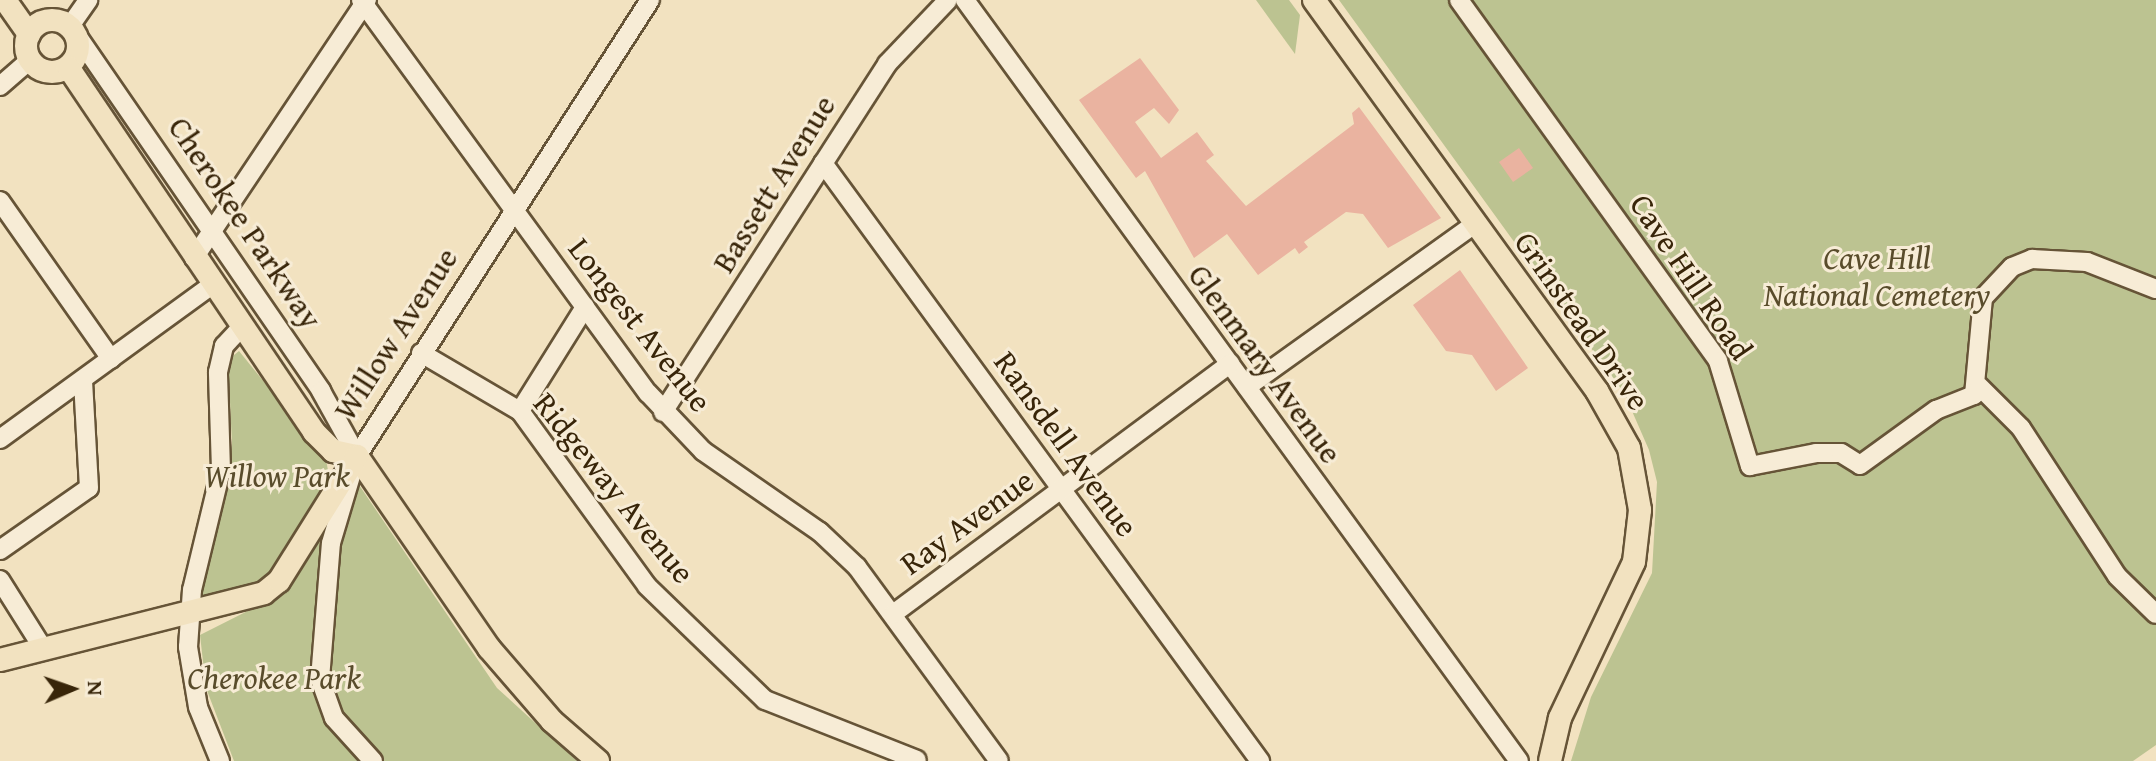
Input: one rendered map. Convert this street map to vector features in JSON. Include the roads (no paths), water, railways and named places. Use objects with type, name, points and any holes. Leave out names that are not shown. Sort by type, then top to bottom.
[{"type":"main road","points":[[5,0],[29,34],[30,60],[52,72],[68,67],[79,46],[72,28],[47,20],[29,34]]},
{"type":"main road","name":"Grinstead Drive","points":[[1314,0],[1612,414],[1639,492],[1629,578],[1560,718],[1550,761]]},
{"type":"main road","name":"Cherokee Parkway","points":[[68,67],[212,285],[314,432],[333,451],[357,456],[489,648],[552,721],[598,761]]},
{"type":"main road","name":"Willow Avenue","points":[[0,660],[189,614],[272,587],[357,456]]},
{"type":"street","points":[[72,28],[88,0]]},
{"type":"street","name":"Willow Avenue","points":[[357,456],[650,0]]},
{"type":"street","name":"Bassett Avenue","points":[[663,412],[903,42],[948,0]]},
{"type":"street","name":"Glenmary Avenue","points":[[965,0],[1519,761]]},
{"type":"street","name":"Cave Hill Road","points":[[1459,0],[1718,361],[1750,466],[1816,453],[1841,453],[1860,465],[1979,386]]},
{"type":"street","points":[[194,258],[214,235],[364,2]]},
{"type":"street","name":"Longest Avenue","points":[[364,2],[663,412],[719,463],[820,532],[893,614],[999,761]]},
{"type":"street","name":"Cherokee Parkway","points":[[72,28],[335,412],[357,456]]},
{"type":"street","points":[[0,86],[30,60]]},
{"type":"street","name":"Ransdell Avenue","points":[[823,163],[1260,761]]},
{"type":"street","points":[[0,201],[111,359]]},
{"type":"street","points":[[1247,387],[1475,224]]},
{"type":"street","points":[[2156,289],[2087,262],[2032,259],[2012,267],[1983,298],[1976,338],[1979,386],[1990,389],[2021,428],[2117,576],[2156,614]]},
{"type":"street","points":[[0,439],[212,285]]},
{"type":"street","points":[[520,411],[585,307]]},
{"type":"street","points":[[220,761],[193,687],[189,614],[221,470],[218,372],[224,346],[241,328]]},
{"type":"street","name":"Ridgeway Avenue","points":[[421,353],[520,411],[647,586],[765,700],[917,760]]},
{"type":"street","name":"Ray Avenue","points":[[893,614],[1230,364]]},
{"type":"street","points":[[0,550],[89,488],[83,381]]},
{"type":"street","points":[[357,456],[331,543],[320,679],[334,718],[373,761]]},
{"type":"street","points":[[0,580],[44,650]]},
{"type":"park label","name":"Cave Hill National Cemetery","points":[[1877,278]]},
{"type":"park label","name":"Willow Park","points":[[277,476]]},
{"type":"park label","name":"Cherokee Park","points":[[274,678]]}]
